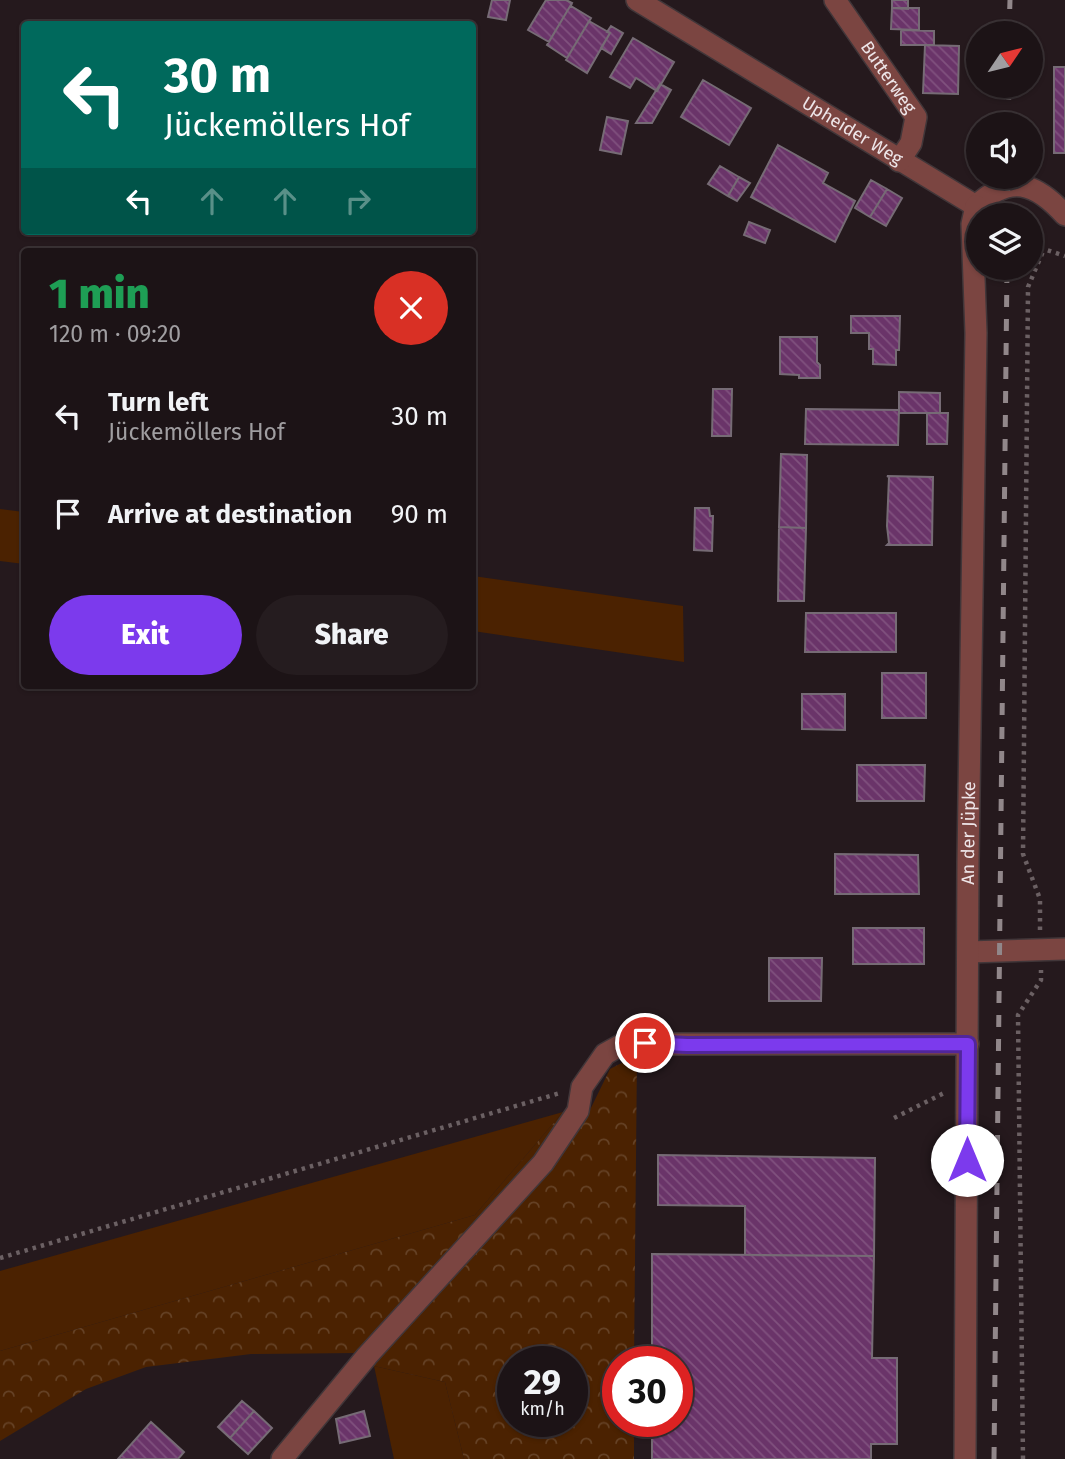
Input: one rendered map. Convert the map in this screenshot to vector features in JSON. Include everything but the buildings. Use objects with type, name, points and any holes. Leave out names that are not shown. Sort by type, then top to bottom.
[{"type":"street","name":"Upheider Weg","points":[[637,0],[971,203]]},
{"type":"street","name":"Butterweg","points":[[835,0],[916,117],[911,144],[899,161]]},
{"type":"street","points":[[979,203],[990,193],[1021,184],[1035,190],[1065,215]]},
{"type":"street","name":"An der Jüpke","points":[[965,1459],[976,346],[974,280]]},
{"type":"street","points":[[968,952],[1065,949]]},
{"type":"street","points":[[282,1459],[367,1356],[543,1163],[578,1111],[582,1087],[605,1054],[623,1044],[968,1044]]},
{"type":"path","points":[[1023,1459],[1017,1015],[1041,980],[1040,899],[1023,854],[1028,287],[1044,249],[1065,256]]},
{"type":"path","points":[[894,1118],[968,1081]]},
{"type":"path","points":[[0,1258],[582,1087]]},
{"type":"green space","points":[[0,509],[21,512],[21,564],[0,561]]},
{"type":"green space","points":[[476,576],[683,606],[684,662],[476,631]]},
{"type":"green space","points":[[637,1055],[634,1346],[602,1346],[602,1437],[634,1437],[634,1459],[464,1459],[445,1382],[374,1366],[357,1353],[251,1354],[146,1367],[86,1389],[0,1441],[0,1351],[475,1215],[563,1112],[588,1114],[610,1069]]},
{"type":"green space","points":[[563,1112],[475,1215],[0,1351],[0,1271]]},
{"type":"green space","points":[[374,1366],[445,1382],[464,1459],[394,1459]]},
{"type":"railway","points":[[1009,21],[1010,0]]},
{"type":"railway","points":[[1008,112],[1009,98]]},
{"type":"railway","points":[[1007,203],[1008,189]]},
{"type":"railway","points":[[994,1459],[1007,280]]},
{"type":"route","points":[[645,1043],[968,1044],[967,1160]]}]
